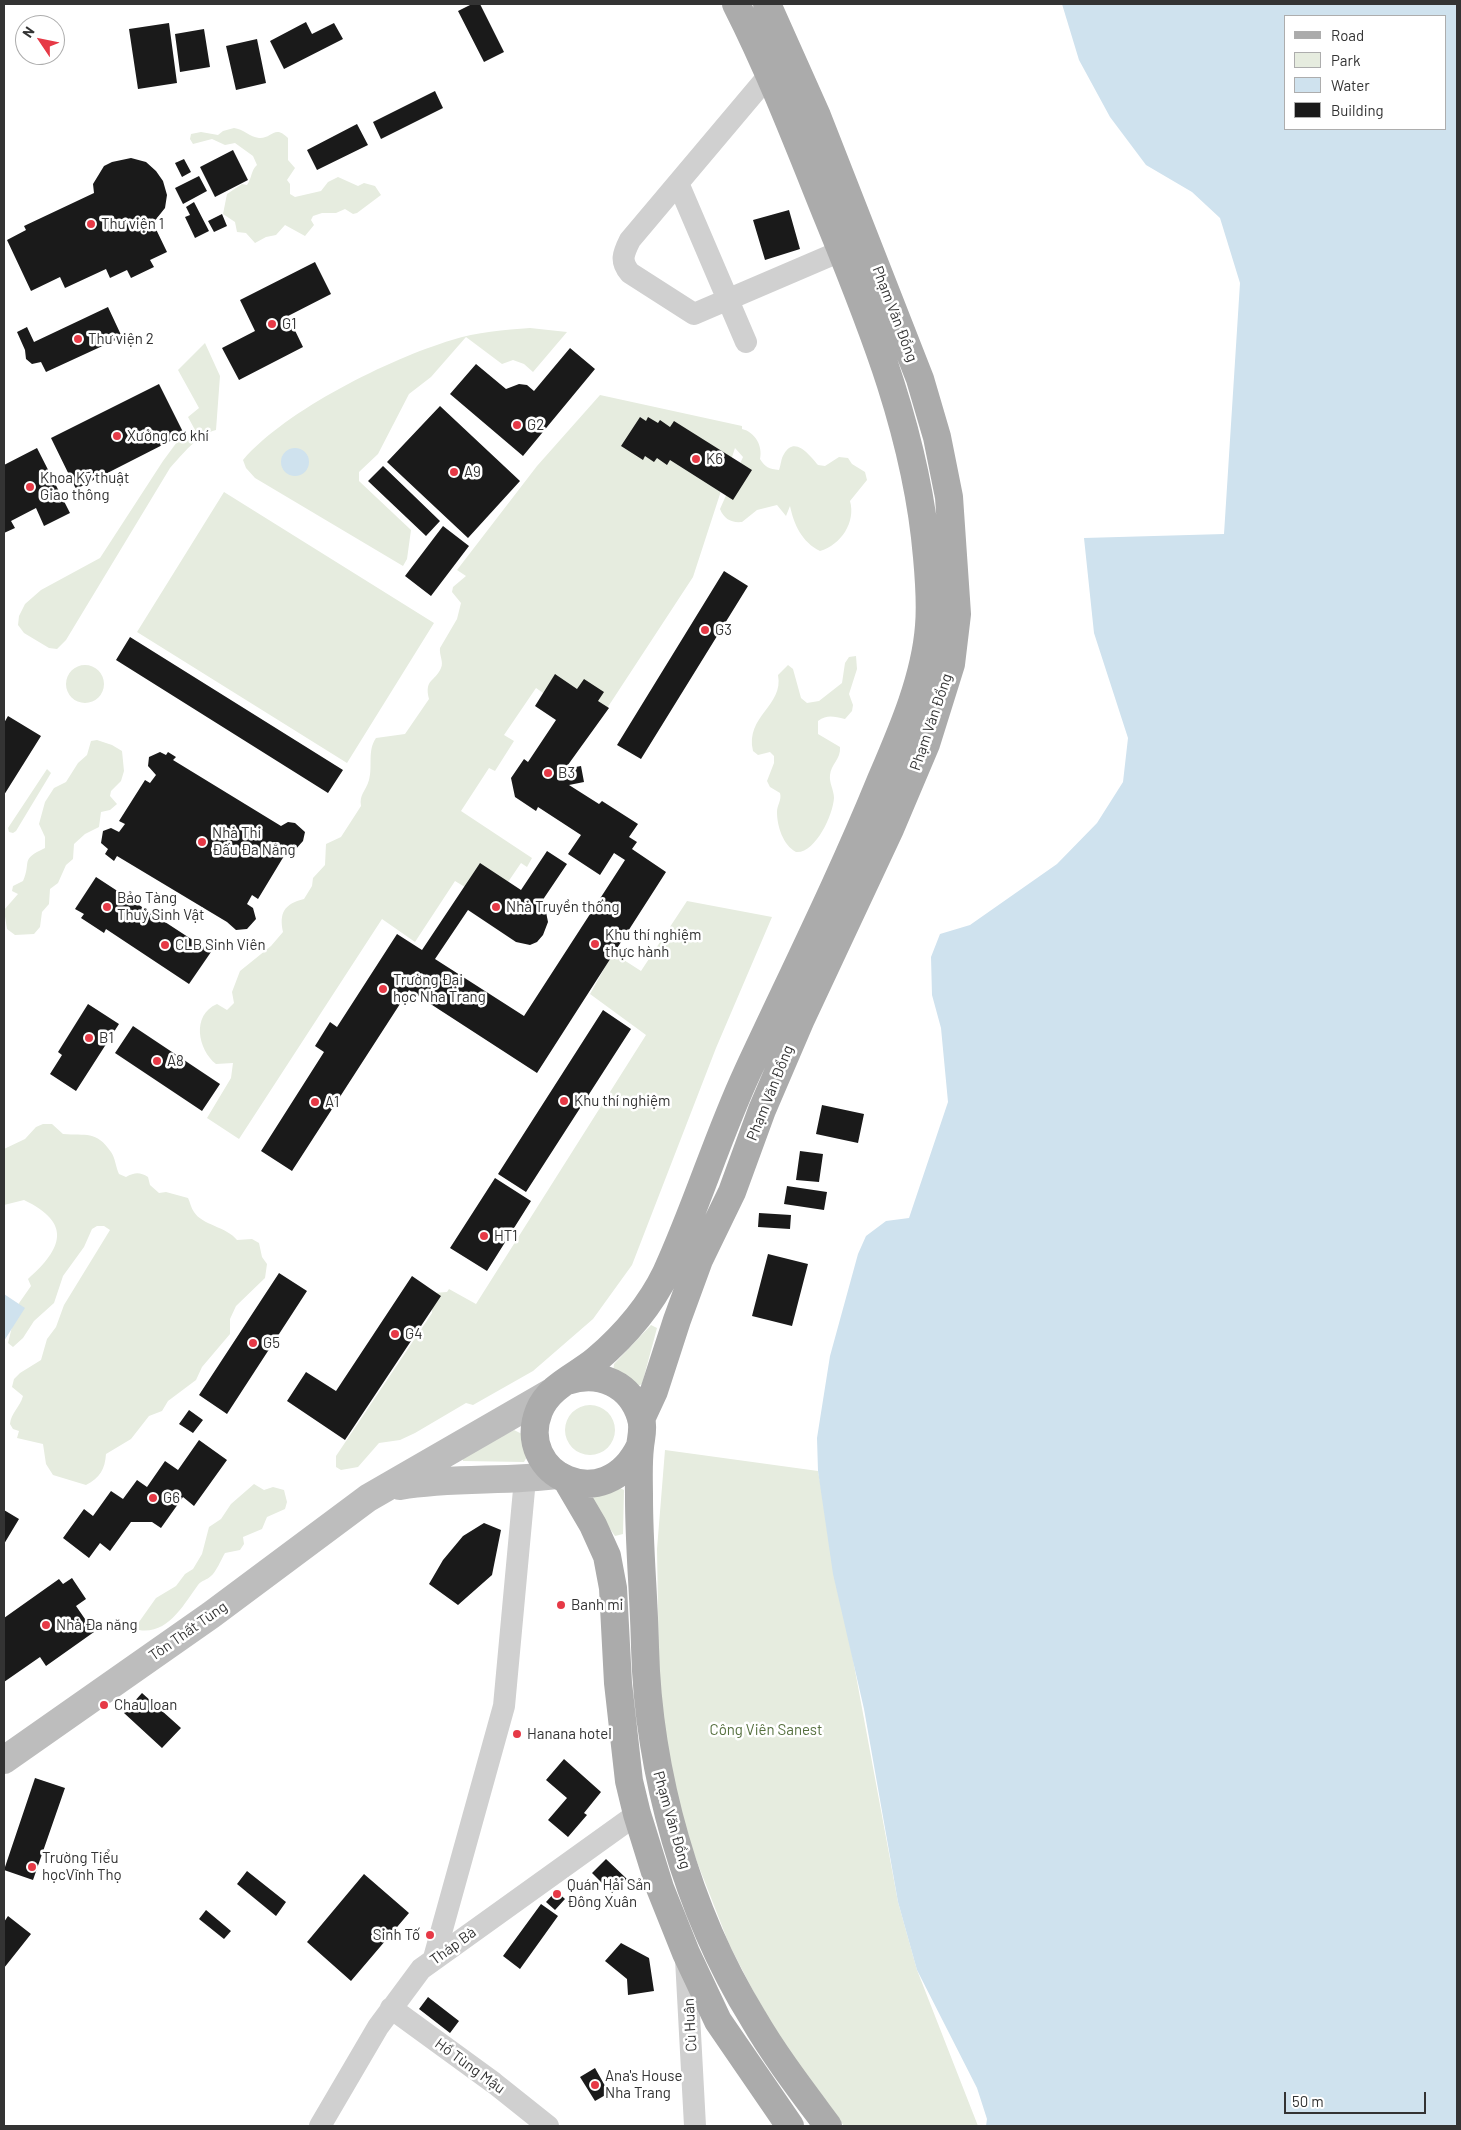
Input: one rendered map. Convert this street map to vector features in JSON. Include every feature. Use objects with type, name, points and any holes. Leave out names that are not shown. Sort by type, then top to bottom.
[{"type":"main road","name":"Phạm Văn Đồng","points":[[736,4],[769,75],[841,251],[893,389],[919,489],[929,585],[929,627],[923,662],[900,734],[864,821],[740,1089],[664,1276],[646,1308],[619,1339],[593,1362],[557,1388],[540,1409],[535,1427],[537,1445],[545,1462],[562,1477],[593,1525],[607,1556],[613,1588],[618,1683],[629,1781],[660,1888],[686,1953],[718,2021],[790,2126]]},
{"type":"main road","name":"Phạm Văn Đồng","points":[[641,1419],[654,1391],[699,1260],[732,1192],[762,1110],[797,1028],[890,829],[926,744],[951,664],[957,614],[949,498],[937,437],[920,379],[817,116],[767,4]]},
{"type":"main road","points":[[893,389],[920,379]]},
{"type":"main road","points":[[644,1602],[648,1513],[656,1438],[670,1375],[690,1309],[732,1192]]},
{"type":"main road","name":"Phạm Văn Đồng","points":[[557,1388],[587,1377],[611,1381],[625,1390],[635,1403],[641,1419],[639,1499],[645,1669],[658,1772],[667,1812],[688,1877],[716,1947],[752,2018],[828,2126]]},
{"type":"main road","name":"Tôn Thất Tùng","points":[[4,1760],[211,1616],[368,1498],[557,1388]]},
{"type":"main road","name":"Phạm Văn Đồng","points":[[562,1477],[580,1484],[596,1484],[610,1480],[623,1472],[634,1460],[640,1446]]},
{"type":"main road","name":"Tôn Thất Tùng","points":[[368,1498],[400,1486],[423,1482],[526,1480],[562,1477]]},
{"type":"street","points":[[769,75],[630,240],[622,257],[624,266],[630,273],[694,314],[841,251]]},
{"type":"street","points":[[678,183],[746,342]]},
{"type":"street","points":[[434,1958],[504,1706],[526,1480]]},
{"type":"street","name":"Tháp Bà","points":[[320,2126],[391,2008],[421,1969],[637,1814]]},
{"type":"street","name":"Cù Huân","points":[[686,1953],[695,2126]]},
{"type":"street","name":"Hồ Tùng Mậu","points":[[391,2008],[508,2094],[548,2126]]},
{"type":"street","points":[[692,2056],[696,2039],[702,2032],[711,2030],[728,2035]]},
{"type":"green space","points":[[234,128],[259,138],[279,132],[288,138],[288,160],[295,168],[287,180],[290,184],[290,194],[295,197],[321,191],[328,182],[338,177],[358,186],[364,183],[375,186],[381,195],[357,213],[353,214],[345,209],[336,213],[322,213],[313,216],[311,220],[314,225],[305,236],[285,225],[276,235],[266,237],[255,243],[246,233],[237,232],[235,222],[223,214],[227,194],[242,184],[247,185],[249,182],[257,165],[253,156],[235,143],[225,145],[212,139],[193,144],[190,139],[191,134],[201,132],[218,135],[223,131]]},
{"type":"green space","points":[[530,328],[567,332],[533,372],[524,364],[513,360],[502,364],[466,337],[431,377],[409,394],[378,454],[359,472],[359,481],[411,530],[407,559],[403,566],[255,478],[246,468],[243,460],[262,441],[285,423],[311,405],[370,373],[461,337]]},
{"type":"green space","points":[[205,343],[220,376],[216,430],[203,436],[185,451],[170,468],[66,640],[57,649],[49,648],[24,633],[18,625],[19,616],[25,604],[41,590],[100,558],[177,442],[195,430],[188,417],[199,408],[178,370]]},
{"type":"green space","points":[[600,395],[742,426],[742,429],[751,433],[757,440],[762,462],[773,469],[779,470],[783,456],[793,446],[802,449],[818,465],[825,466],[839,457],[848,458],[852,464],[865,472],[867,480],[850,501],[851,517],[849,524],[845,532],[834,544],[820,551],[808,543],[800,532],[790,506],[786,516],[777,505],[757,510],[742,522],[728,520],[720,509],[743,457],[735,448],[693,577],[600,719],[549,697],[536,688],[504,735],[514,741],[495,771],[489,768],[461,811],[532,858],[527,867],[521,863],[493,904],[455,881],[415,942],[382,919],[239,1139],[207,1118],[231,1078],[233,1063],[216,1064],[210,1058],[205,1050],[200,1033],[203,1016],[217,1004],[227,1010],[234,1003],[232,992],[240,971],[271,946],[283,932],[282,920],[284,910],[297,901],[304,899],[312,886],[313,878],[325,865],[326,844],[341,837],[361,806],[362,795],[369,780],[371,753],[376,738],[405,734],[429,699],[429,684],[439,673],[442,666],[440,648],[457,619],[461,603],[452,592],[453,587],[466,576],[457,570],[537,466]]},
{"type":"green space","points":[[224,492],[434,623],[347,763],[137,632]]},
{"type":"green space","points":[[856,656],[857,669],[849,694],[853,705],[852,711],[845,719],[828,717],[818,721],[818,734],[840,747],[839,755],[830,775],[834,798],[833,805],[827,823],[816,840],[810,847],[796,852],[784,840],[778,823],[777,812],[780,793],[770,787],[767,781],[774,763],[774,756],[770,752],[758,755],[753,751],[752,739],[754,729],[776,695],[778,675],[788,665],[793,669],[801,698],[807,703],[819,701],[842,683],[845,663],[849,657]]},
{"type":"green space","points":[[85,665],[98,671],[104,684],[98,697],[85,703],[72,697],[66,684],[72,671]]},
{"type":"green space","points":[[97,740],[122,751],[124,771],[121,781],[111,791],[110,796],[117,804],[110,810],[101,812],[99,827],[85,834],[74,844],[73,859],[66,865],[58,883],[50,889],[49,904],[42,912],[40,927],[34,934],[15,935],[7,929],[4,910],[18,894],[12,891],[13,886],[23,881],[29,858],[45,848],[45,837],[39,824],[45,802],[54,788],[66,782],[78,763],[87,755],[91,741]]},
{"type":"green space","points":[[47,769],[51,773],[16,831],[13,833],[9,832],[8,828]]},
{"type":"green space","points":[[687,901],[772,917],[716,1048],[632,1265],[593,1319],[533,1371],[473,1405],[466,1403],[415,1433],[400,1440],[379,1443],[358,1467],[341,1470],[336,1467],[336,1456],[432,1313],[433,1293],[447,1292],[449,1289],[476,1304],[646,1035],[590,994],[613,953],[641,971]]},
{"type":"green space","points":[[43,1124],[52,1124],[63,1134],[84,1135],[100,1140],[112,1154],[119,1174],[126,1177],[135,1173],[142,1174],[148,1177],[150,1185],[159,1193],[166,1192],[188,1198],[194,1212],[203,1220],[227,1232],[237,1240],[252,1239],[259,1243],[262,1257],[267,1264],[265,1278],[236,1306],[230,1319],[230,1334],[202,1367],[196,1380],[168,1401],[162,1411],[149,1416],[131,1439],[106,1454],[101,1472],[86,1485],[53,1475],[46,1464],[43,1444],[17,1438],[19,1431],[13,1429],[10,1424],[23,1396],[12,1387],[14,1379],[41,1360],[47,1339],[56,1327],[64,1305],[110,1230],[104,1226],[97,1226],[92,1229],[84,1247],[63,1276],[54,1303],[34,1321],[23,1338],[13,1347],[8,1343],[17,1306],[31,1286],[28,1279],[49,1257],[55,1246],[57,1236],[56,1227],[50,1218],[24,1200],[4,1205],[4,1149],[25,1139],[36,1127]]},
{"type":"green space","points":[[651,1325],[657,1328],[642,1384],[636,1387],[613,1372],[614,1364]]},
{"type":"green space","points":[[585,1405],[595,1405],[608,1412],[615,1425],[615,1435],[608,1448],[595,1455],[585,1455],[576,1451],[569,1444],[565,1435],[565,1425],[569,1416],[576,1409]]},
{"type":"green space","points":[[514,1430],[522,1434],[528,1455],[524,1462],[463,1461],[462,1456]]},
{"type":"green space","name":"Công Viên Sanest","points":[[665,1450],[818,1471],[898,1902],[917,1970],[978,2126],[844,2126],[767,2018],[729,1944],[678,1813],[663,1729],[659,1671],[657,1549]]},
{"type":"green space","points":[[254,1484],[264,1490],[273,1487],[284,1490],[287,1502],[285,1509],[267,1517],[262,1529],[243,1537],[244,1544],[240,1550],[225,1553],[213,1574],[200,1583],[181,1609],[167,1623],[158,1628],[139,1630],[139,1622],[156,1598],[176,1586],[185,1574],[193,1569],[202,1554],[209,1527],[221,1519],[231,1504]]},
{"type":"green space","points":[[618,1487],[624,1490],[623,1534],[615,1536],[591,1502],[594,1497]]},
{"type":"water","points":[[1062,4],[1457,4],[1457,2126],[986,2126],[987,2119],[977,2088],[917,1970],[898,1902],[864,1709],[833,1574],[818,1471],[817,1438],[830,1356],[858,1254],[866,1236],[886,1221],[909,1218],[948,1102],[941,1028],[932,995],[931,957],[940,934],[970,925],[1057,864],[1097,823],[1123,782],[1128,738],[1094,633],[1084,538],[1224,534],[1240,283],[1220,218],[1192,192],[1146,165],[1110,117],[1079,60]]},
{"type":"water","points":[[295,448],[305,452],[309,462],[305,472],[295,476],[285,472],[281,462],[285,452]]},
{"type":"water","points":[[4,1294],[25,1308],[4,1341]]},
{"type":"building","points":[[472,4],[480,4],[504,52],[484,62],[458,11]]},
{"type":"building","points":[[306,22],[312,34],[334,23],[343,39],[284,69],[270,41]]},
{"type":"building","points":[[169,23],[177,83],[138,89],[129,29]]},
{"type":"building","points":[[204,29],[210,67],[180,72],[175,34]]},
{"type":"building","points":[[257,39],[266,83],[236,90],[226,46]]},
{"type":"building","points":[[435,91],[443,108],[381,139],[373,122]]},
{"type":"building","points":[[357,124],[368,145],[317,170],[307,150]]},
{"type":"building","points":[[233,150],[248,180],[215,197],[200,167]]},
{"type":"building","name":"Thư viện 1","points":[[131,158],[146,162],[163,181],[167,195],[165,208],[153,223],[167,252],[150,260],[154,267],[131,278],[127,270],[110,278],[106,269],[65,288],[60,277],[31,291],[7,240],[26,230],[24,226],[94,193],[93,184],[104,166],[112,162]]},
{"type":"building","points":[[184,159],[191,172],[182,177],[175,163]]},
{"type":"building","points":[[199,176],[207,191],[183,204],[175,188]]},
{"type":"building","points":[[194,202],[209,231],[195,238],[185,217],[190,215],[186,207]]},
{"type":"building","points":[[789,210],[800,249],[765,260],[753,220]]},
{"type":"building","points":[[222,214],[227,226],[214,232],[208,221]]},
{"type":"building","name":"G1","points":[[315,262],[331,294],[288,316],[303,347],[239,380],[222,348],[255,331],[240,300]]},
{"type":"building","name":"Thư viện 2","points":[[108,307],[122,337],[46,372],[41,362],[32,364],[26,359],[25,350],[17,332],[27,327],[34,342]]},
{"type":"building","name":"G2","points":[[570,348],[595,369],[523,456],[450,394],[476,364],[506,389],[519,384],[527,385],[534,391]]},
{"type":"building","name":"Xưởng cơ khí","points":[[159,384],[184,434],[76,489],[51,438]]},
{"type":"building","name":"A9","points":[[440,406],[520,481],[468,538],[387,462]]},
{"type":"building","name":"K6","points":[[640,417],[646,421],[648,417],[658,423],[660,420],[670,427],[674,421],[752,470],[733,500],[670,460],[667,465],[657,458],[654,462],[645,456],[643,460],[621,446]]},
{"type":"building","name":"Khoa Kỹ thuật Giao thông","points":[[37,448],[70,513],[44,526],[36,508],[11,521],[15,528],[4,533],[4,465]]},
{"type":"building","points":[[383,466],[440,521],[426,536],[368,481]]},
{"type":"building","points":[[443,526],[469,546],[431,596],[405,576]]},
{"type":"building","name":"G3","points":[[724,571],[748,586],[641,759],[617,745]]},
{"type":"building","points":[[130,637],[343,770],[328,793],[116,660]]},
{"type":"building","points":[[555,674],[577,689],[584,679],[604,692],[598,701],[609,708],[565,769],[581,766],[584,782],[569,785],[599,804],[602,801],[638,824],[629,837],[637,842],[632,849],[666,872],[537,1073],[409,990],[292,1171],[261,1151],[324,1052],[315,1046],[330,1022],[337,1027],[397,934],[422,950],[480,863],[521,890],[547,851],[567,864],[540,904],[546,912],[548,922],[543,935],[537,942],[530,945],[516,942],[468,910],[435,959],[524,1016],[625,860],[614,853],[600,875],[568,854],[581,835],[538,807],[536,811],[515,797],[511,778],[524,759],[528,762],[556,720],[535,706]]},
{"type":"building","points":[[8,716],[41,736],[4,795],[4,723]]},
{"type":"building","name":"Nhà Thi Đấu Đa Năng","points":[[160,752],[166,755],[168,752],[176,757],[173,760],[281,826],[288,822],[295,823],[305,832],[303,841],[295,850],[283,847],[279,853],[284,856],[258,899],[252,895],[247,904],[253,908],[256,919],[247,929],[236,930],[227,922],[117,856],[114,861],[105,854],[108,849],[101,843],[103,831],[111,828],[119,832],[125,824],[119,821],[145,780],[150,783],[156,775],[148,766],[149,757]]},
{"type":"building","name":"CLB Sinh Viên","points":[[96,877],[211,952],[189,984],[106,929],[104,933],[81,918],[84,914],[75,909]]},
{"type":"building","name":"B1","points":[[88,1004],[119,1024],[76,1091],[50,1074],[62,1055],[58,1052]]},
{"type":"building","name":"Khu thí nghiệm","points":[[603,1010],[631,1029],[526,1192],[498,1174]]},
{"type":"building","name":"A8","points":[[133,1026],[220,1084],[202,1111],[115,1053]]},
{"type":"building","points":[[822,1105],[864,1114],[858,1143],[816,1134]]},
{"type":"building","points":[[800,1151],[823,1154],[819,1182],[796,1180]]},
{"type":"building","name":"HT1","points":[[495,1178],[531,1201],[487,1271],[450,1248]]},
{"type":"building","points":[[787,1186],[827,1192],[824,1210],[784,1204]]},
{"type":"building","points":[[759,1213],[791,1215],[790,1229],[758,1227]]},
{"type":"building","points":[[768,1254],[808,1264],[792,1326],[752,1316]]},
{"type":"building","name":"G5","points":[[279,1273],[307,1291],[227,1414],[199,1395]]},
{"type":"building","name":"G4","points":[[412,1276],[441,1296],[345,1440],[287,1401],[306,1372],[336,1391]]},
{"type":"building","points":[[189,1410],[203,1420],[193,1433],[179,1424]]},
{"type":"building","name":"G6","points":[[199,1440],[227,1460],[194,1506],[183,1497],[161,1528],[152,1522],[131,1522],[110,1551],[100,1543],[89,1558],[63,1538],[84,1509],[93,1516],[111,1491],[123,1499],[137,1480],[147,1487],[165,1461],[178,1470]]},
{"type":"building","points":[[4,1510],[19,1519],[4,1544]]},
{"type":"building","points":[[484,1523],[501,1530],[492,1575],[458,1605],[429,1584],[443,1560],[463,1536]]},
{"type":"building","name":"Nhà Đa năng","points":[[72,1578],[86,1599],[76,1606],[94,1632],[46,1666],[40,1657],[4,1682],[4,1618],[59,1579],[63,1584]]},
{"type":"building","points":[[142,1693],[181,1728],[162,1748],[124,1713]]},
{"type":"building","points":[[564,1759],[601,1792],[584,1813],[587,1815],[568,1837],[548,1820],[567,1798],[546,1780]]},
{"type":"building","points":[[35,1778],[65,1788],[33,1880],[4,1870]]},
{"type":"building","points":[[606,1859],[627,1879],[612,1893],[592,1873]]},
{"type":"building","points":[[247,1871],[286,1902],[276,1916],[237,1884]]},
{"type":"building","points":[[364,1874],[409,1913],[351,1981],[307,1942]]},
{"type":"building","points":[[556,1891],[565,1899],[555,1910],[546,1902]]},
{"type":"building","points":[[541,1904],[558,1916],[520,1969],[503,1956]]},
{"type":"building","points":[[206,1910],[231,1931],[224,1939],[199,1919]]},
{"type":"building","points":[[8,1916],[31,1934],[4,1968],[4,1922]]},
{"type":"building","points":[[621,1943],[649,1958],[654,1991],[628,1995],[627,1979],[605,1961]]},
{"type":"building","points":[[428,1997],[459,2021],[450,2033],[419,2009]]},
{"type":"building","name":"Ana's House Nha Trang","points":[[595,2068],[609,2093],[595,2101],[580,2077]]},
{"type":"place","name":"Thư viện 1","points":[[91,224]]},
{"type":"place","name":"G1","points":[[272,324]]},
{"type":"place","name":"Thư viện 2","points":[[78,339]]},
{"type":"place","name":"G2","points":[[517,425]]},
{"type":"place","name":"Xưởng cơ khí","points":[[117,436]]},
{"type":"place","name":"K6","points":[[696,459]]},
{"type":"place","name":"A9","points":[[454,472]]},
{"type":"place","name":"Khoa Kỹ thuật Giao thông","points":[[30,487]]},
{"type":"place","name":"G3","points":[[705,630]]},
{"type":"place","name":"B3","points":[[548,773]]},
{"type":"place","name":"Nhà Thi Đấu Đa Năng","points":[[202,842]]},
{"type":"place","name":"Bảo Tàng Thuỷ Sinh Vật","points":[[107,907]]},
{"type":"place","name":"Nhà Truyền thống","points":[[496,907]]},
{"type":"place","name":"Khu thí nghiệm thực hành","points":[[595,944]]},
{"type":"place","name":"CLB Sinh Viên","points":[[165,945]]},
{"type":"place","name":"Trường Đại học Nha Trang","points":[[383,989]]},
{"type":"place","name":"B1","points":[[89,1038]]},
{"type":"place","name":"A8","points":[[157,1061]]},
{"type":"place","name":"Khu thí nghiệm","points":[[564,1101]]},
{"type":"place","name":"A1","points":[[315,1102]]},
{"type":"place","name":"HT1","points":[[484,1236]]},
{"type":"place","name":"G4","points":[[395,1334]]},
{"type":"place","name":"G5","points":[[253,1343]]},
{"type":"place","name":"G6","points":[[153,1498]]},
{"type":"place","name":"Banh mi","points":[[561,1605]]},
{"type":"place","name":"Nhà Đa năng","points":[[46,1625]]},
{"type":"place","name":"Chau loan","points":[[104,1705]]},
{"type":"place","name":"Hanana hotel","points":[[517,1734]]},
{"type":"place","name":"Trường Tiểu họcVĩnh Thọ","points":[[32,1867]]},
{"type":"place","name":"Quán Hải Sản Đông Xuân","points":[[557,1894]]},
{"type":"place","name":"Sinh Tố","points":[[430,1935]]},
{"type":"place","name":"Ana's House Nha Trang","points":[[595,2085]]}]
